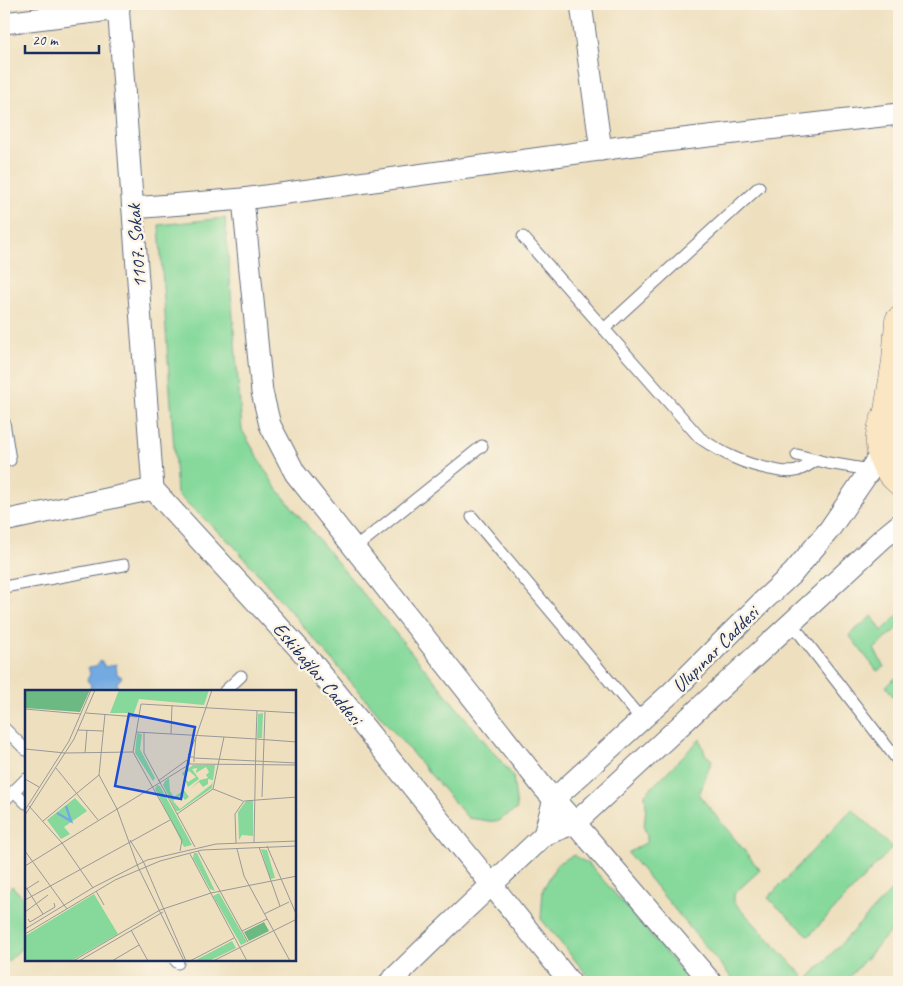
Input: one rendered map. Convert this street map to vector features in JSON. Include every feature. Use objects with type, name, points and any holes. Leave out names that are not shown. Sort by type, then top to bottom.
[{"type":"street","points":[[581,4],[602,150]]},
{"type":"street","points":[[4,22],[118,6]]},
{"type":"street","name":"1107. Sokak","points":[[118,6],[153,489]]},
{"type":"street","points":[[133,208],[243,199],[657,142],[899,114]]},
{"type":"street","points":[[243,199],[262,392],[270,425],[295,473],[543,787],[711,982]]},
{"type":"street","points":[[899,320],[894,405],[882,424],[876,462],[889,471],[899,482]]},
{"type":"street","name":"Ulupınar Caddesi","points":[[554,799],[672,692],[793,573],[829,530],[876,462]]},
{"type":"street","points":[[4,521],[153,489]]},
{"type":"street","name":"Eskibağlar Caddesi","points":[[153,489],[315,666],[570,982]]},
{"type":"street","name":"Ulupınar Caddesi","points":[[390,982],[544,835],[575,823],[899,525]]},
{"type":"street","points":[[544,835],[554,799]]},
{"type":"lane","points":[[604,329],[759,187]]},
{"type":"lane","points":[[523,237],[700,438],[734,459],[754,466],[786,472],[801,469],[817,460]]},
{"type":"lane","points":[[4,422],[10,460],[4,462]]},
{"type":"lane","points":[[354,548],[482,446]]},
{"type":"lane","points":[[797,455],[828,463],[876,462]]},
{"type":"lane","points":[[472,517],[642,720]]},
{"type":"lane","points":[[4,587],[124,565]]},
{"type":"lane","points":[[790,624],[800,634],[899,762]]},
{"type":"lane","points":[[226,690],[241,676]]},
{"type":"lane","points":[[4,728],[25,749]]},
{"type":"lane","points":[[4,801],[25,780]]},
{"type":"lane","points":[[14,791],[25,802]]},
{"type":"green space","points":[[225,218],[242,430],[274,485],[513,776],[517,809],[496,822],[468,818],[234,546],[177,494],[159,225]]},
{"type":"green space","points":[[899,614],[899,627],[874,649],[884,667],[877,671],[849,635],[872,616],[882,631]]},
{"type":"green space","points":[[899,675],[899,705],[886,686]]},
{"type":"green space","points":[[700,739],[705,754],[712,760],[699,795],[760,870],[734,894],[734,902],[807,980],[899,882],[899,896],[894,903],[899,909],[899,924],[845,982],[735,982],[628,853],[647,842],[644,828],[645,794]]},
{"type":"green space","points":[[852,809],[893,847],[809,936],[768,898]]},
{"type":"green space","points":[[574,855],[591,866],[691,982],[593,982],[541,919],[543,889],[558,863]]},
{"type":"green space","points":[[12,886],[25,900],[25,945],[7,962],[4,958],[4,894]]},
{"type":"water","points":[[101,660],[105,667],[116,664],[117,674],[122,677],[117,683],[118,690],[89,690],[91,685],[87,680],[90,674],[88,667],[96,666]]}]
